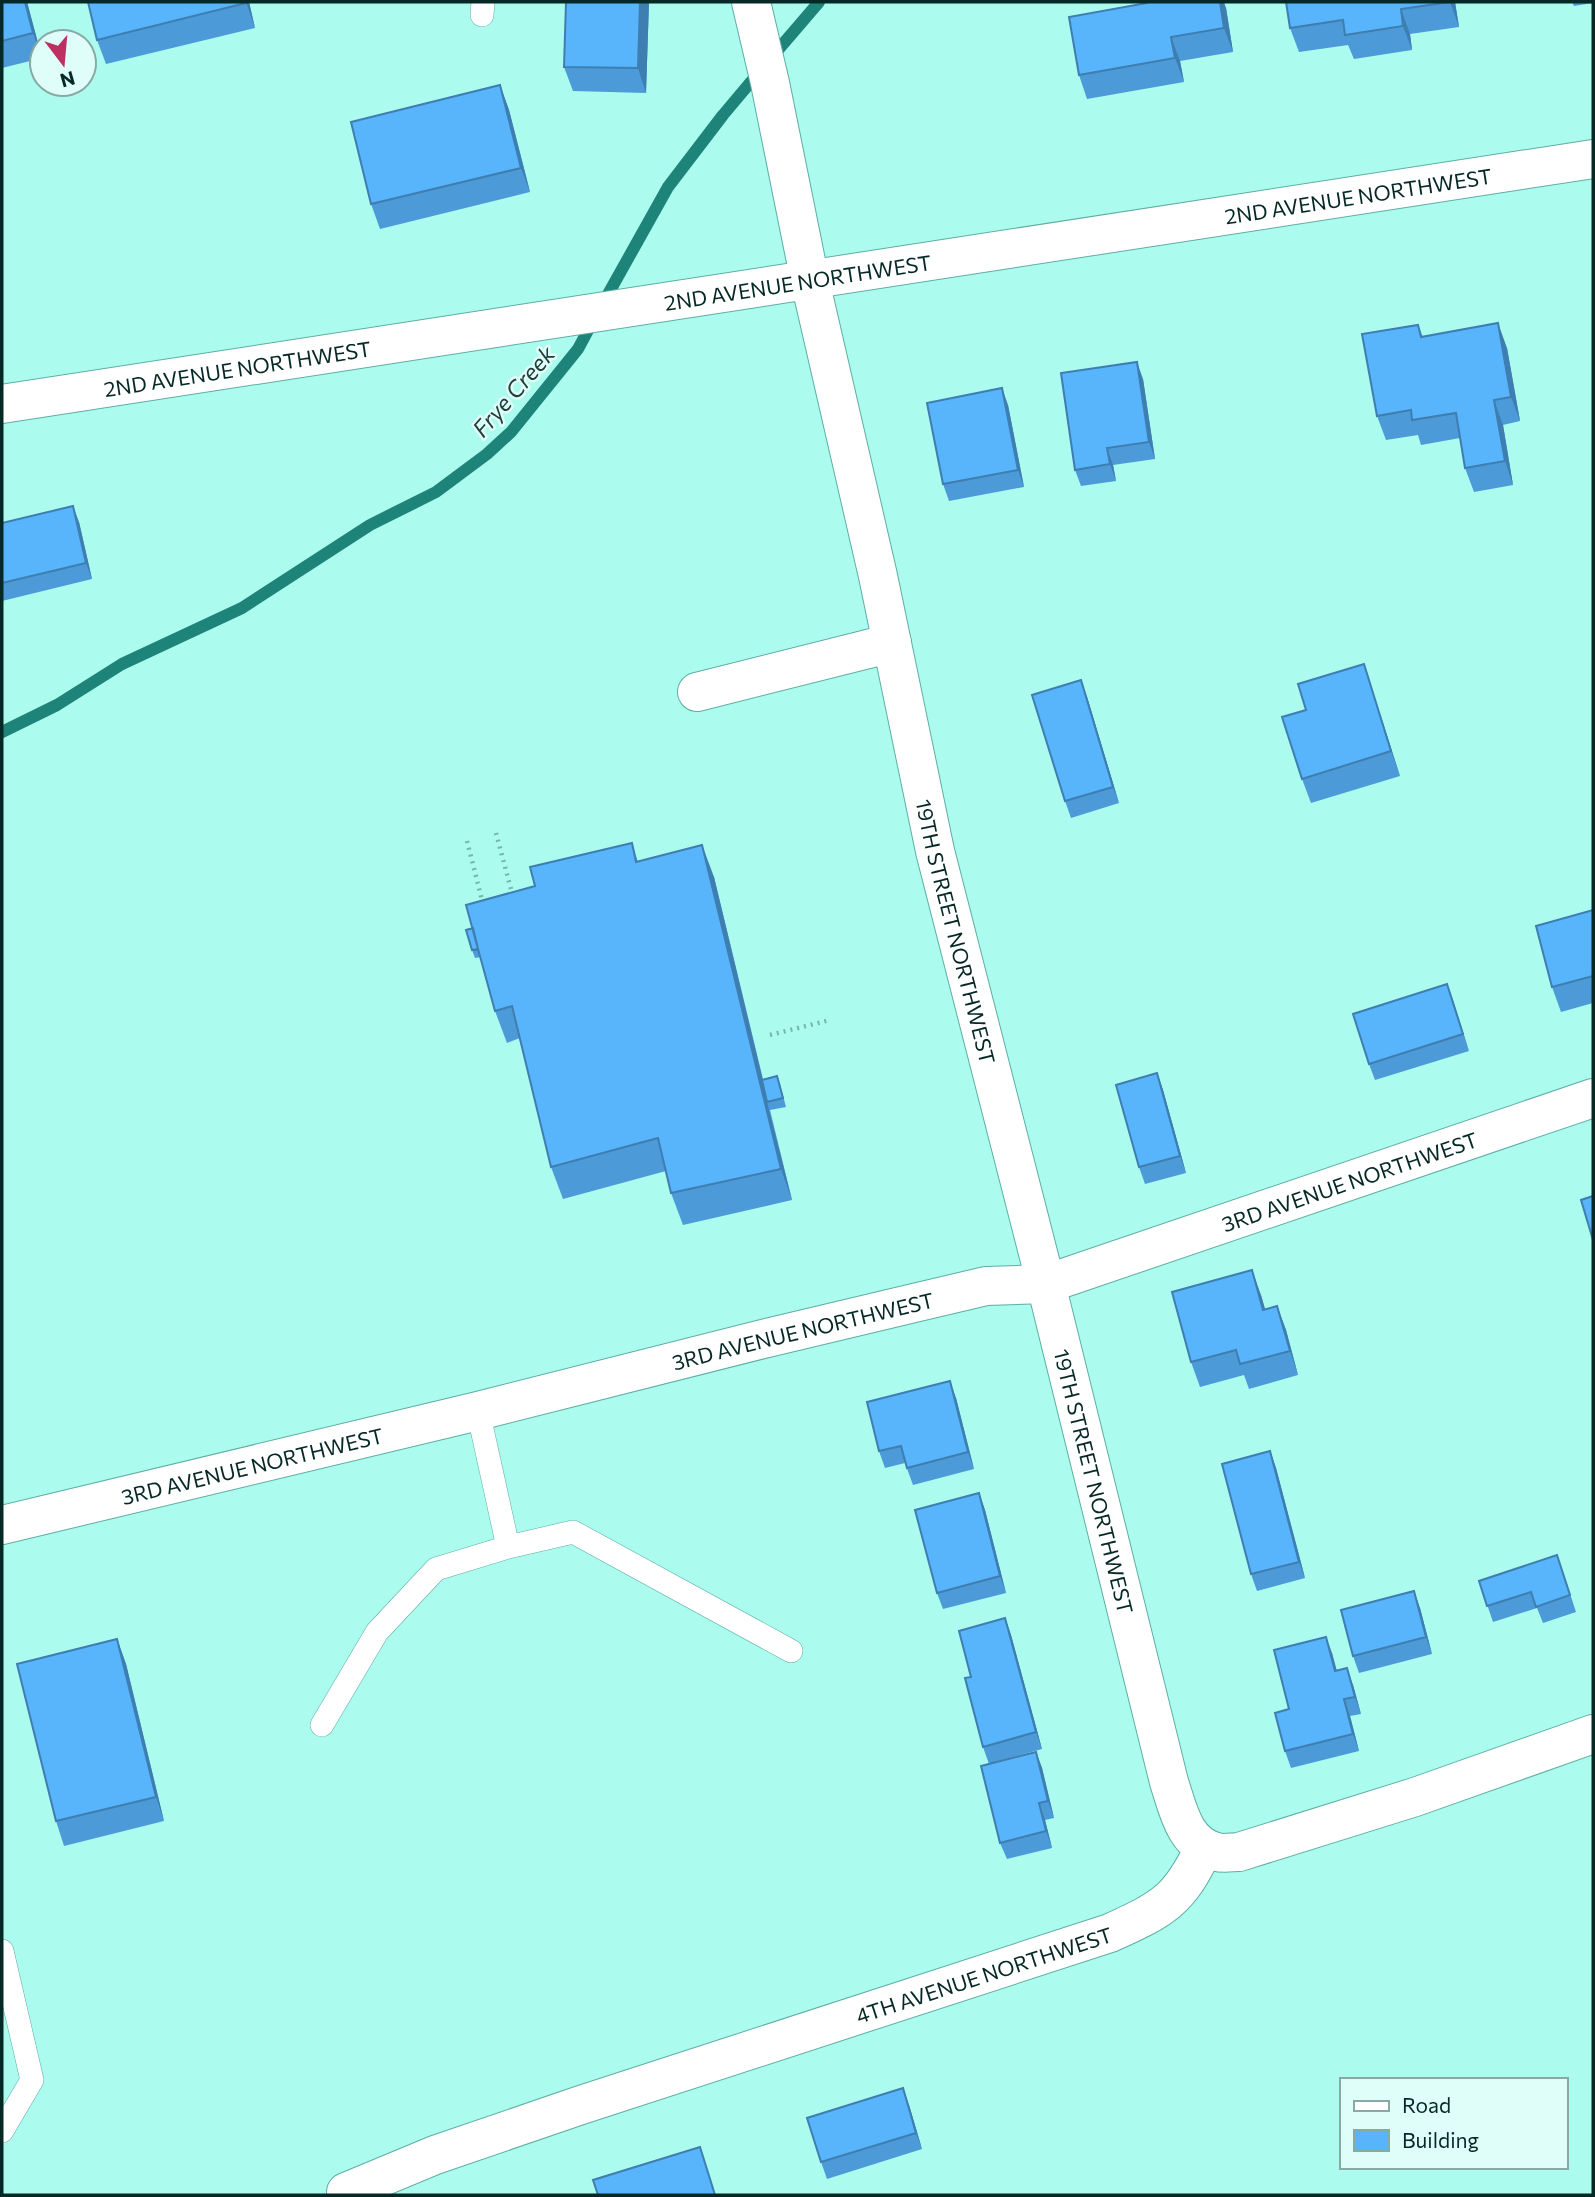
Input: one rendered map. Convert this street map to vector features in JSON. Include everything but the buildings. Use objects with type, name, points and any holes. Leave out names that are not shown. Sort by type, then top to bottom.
[{"type":"street","name":"19TH STREET NORTHWEST","points":[[751,2],[935,851],[1046,1284],[1169,1782],[1184,1828],[1204,1847]]},
{"type":"street","name":"2ND AVENUE NORTHWEST","points":[[2,404],[1593,159]]},
{"type":"street","points":[[697,692],[892,643]]},
{"type":"street","name":"3RD AVENUE NORTHWEST","points":[[2,1525],[986,1286],[1046,1284],[1593,1098]]},
{"type":"street","points":[[1204,1847],[1218,1853],[1239,1852],[1415,1797],[1593,1734]]},
{"type":"street","name":"4TH AVENUE NORTHWEST","points":[[346,2192],[435,2155],[569,2109],[1111,1933],[1167,1904],[1191,1875],[1204,1847]]},
{"type":"lane","points":[[478,1411],[508,1547]]},
{"type":"lane","points":[[322,1725],[377,1632],[436,1569],[508,1547],[573,1532],[791,1651]]},
{"type":"lane","points":[[2,1951],[32,2080],[2,2131]]},
{"type":"path","points":[[496,833],[512,893]]},
{"type":"path","points":[[467,841],[482,901]]},
{"type":"path","points":[[770,1035],[830,1020]]},
{"type":"waterway","name":"Frye Creek","points":[[771,58],[819,2]]},
{"type":"waterway","name":"Frye Creek","points":[[602,305],[668,187],[760,71]]},
{"type":"waterway","name":"Frye Creek","points":[[2,732],[57,705],[122,664],[242,608],[370,525],[436,492],[487,454],[511,432],[578,349],[593,321]]}]
